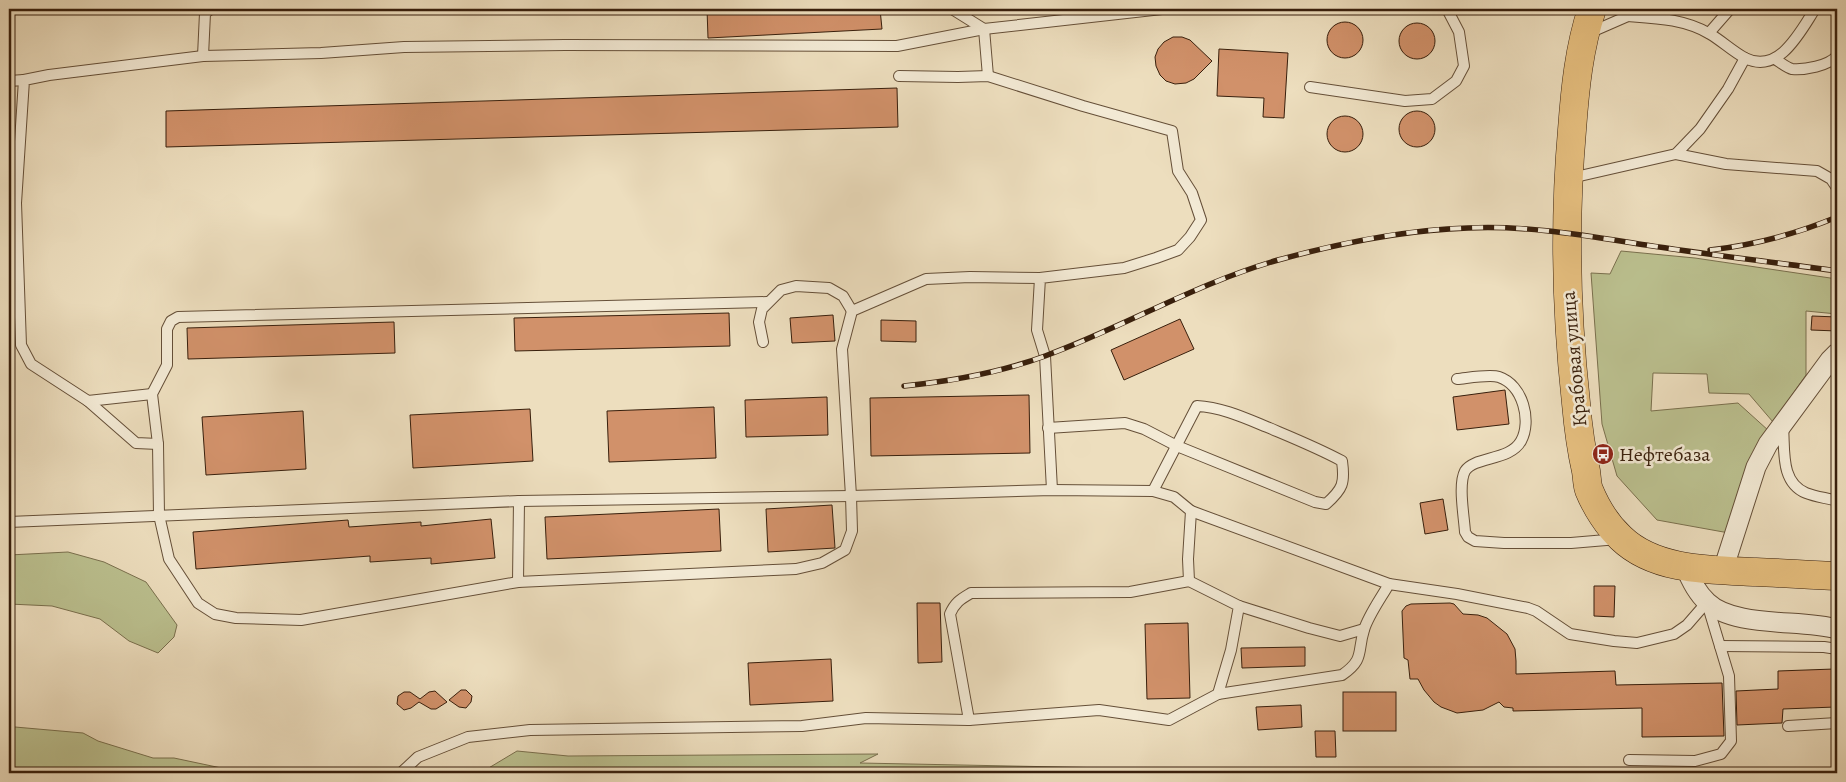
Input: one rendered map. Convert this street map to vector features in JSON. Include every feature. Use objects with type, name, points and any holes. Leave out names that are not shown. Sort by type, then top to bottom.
[{"type":"main road","name":"Крабовая улица","points":[[1592,9],[1583,35],[1574,103],[1568,179],[1570,351],[1581,444],[1589,490],[1605,519],[1621,539],[1640,552],[1662,561],[1685,566],[1722,570],[1837,576]]},
{"type":"street","points":[[1722,570],[1756,467],[1768,444],[1837,353]]},
{"type":"street","points":[[1685,566],[1693,586],[1707,602],[1720,612],[1737,618],[1822,625],[1837,629]]},
{"type":"lane","points":[[204,56],[205,13],[211,9]]},
{"type":"lane","points":[[952,9],[984,29]]},
{"type":"lane","points":[[9,81],[204,56],[321,53],[404,47],[565,45],[897,46],[984,29],[1162,9]]},
{"type":"lane","points":[[1310,87],[1405,101],[1432,98],[1456,81],[1464,66],[1459,32],[1447,9]]},
{"type":"lane","points":[[1709,33],[1730,9]]},
{"type":"lane","points":[[1583,35],[1631,12],[1673,20],[1709,33],[1745,58],[1759,62],[1775,60],[1796,40],[1815,9]]},
{"type":"lane","points":[[984,29],[988,76]]},
{"type":"lane","points":[[1775,60],[1791,69],[1814,67],[1834,60],[1837,56]]},
{"type":"lane","points":[[1676,154],[1700,129],[1728,89],[1745,58]]},
{"type":"lane","points":[[852,311],[926,279],[970,277],[1040,278],[1124,268],[1178,250],[1190,238],[1201,220],[1192,192],[1178,171],[1172,131],[988,76],[899,76]]},
{"type":"lane","points":[[24,80],[16,203],[21,345],[31,364],[88,400],[136,443],[158,444]]},
{"type":"lane","points":[[1568,179],[1676,154],[1726,164],[1817,171],[1831,179],[1837,188]]},
{"type":"lane","points":[[9,213],[16,203]]},
{"type":"lane","points":[[1040,278],[1037,330],[1045,356],[1052,490]]},
{"type":"lane","points":[[763,342],[759,322],[762,309],[780,290],[796,286],[829,288],[843,296],[852,311],[842,349],[852,532],[845,550],[822,563],[796,569],[518,582],[301,620],[236,618],[215,614],[198,603],[169,559],[158,515],[158,444],[152,394],[167,365],[170,321],[178,317],[767,302]]},
{"type":"lane","points":[[1457,378],[1498,376],[1512,384],[1523,402],[1526,431],[1515,449],[1474,465],[1466,471],[1462,481],[1465,532],[1468,537],[1475,541],[1504,543],[1571,543],[1621,539]]},
{"type":"lane","points":[[88,400],[152,394]]},
{"type":"lane","points":[[1048,428],[1125,423],[1144,429],[1177,446],[1315,502],[1326,504],[1338,493],[1344,477],[1342,461],[1317,448],[1210,406],[1197,406],[1177,446],[1153,491]]},
{"type":"lane","points":[[1783,423],[1785,464],[1788,477],[1796,486],[1807,493],[1837,501]]},
{"type":"lane","points":[[9,522],[519,501],[851,496],[1052,490],[1153,491],[1174,497],[1192,511],[1389,584],[1457,594],[1528,608],[1536,611],[1570,634],[1637,643],[1674,634],[1687,625],[1707,602]]},
{"type":"lane","points":[[518,582],[519,501]]},
{"type":"lane","points":[[1189,581],[1188,559],[1192,511]]},
{"type":"lane","points":[[969,720],[950,614],[958,600],[971,593],[1130,592],[1189,581],[1239,606],[1309,628],[1340,636],[1364,629]]},
{"type":"lane","points":[[404,773],[403,771],[418,757],[468,737],[530,730],[802,726],[866,718],[969,720],[1099,710],[1169,720],[1218,694],[1342,675],[1353,667],[1359,656],[1364,629],[1389,584]]},
{"type":"lane","points":[[1629,760],[1695,761],[1721,754],[1731,741],[1729,676],[1707,602]]},
{"type":"lane","points":[[1218,694],[1231,650],[1239,606]]},
{"type":"lane","points":[[1720,646],[1824,647],[1837,649]]},
{"type":"lane","points":[[1788,726],[1837,722]]},
{"type":"green space","points":[[1621,251],[1695,258],[1837,279],[1837,314],[1806,311],[1806,375],[1773,422],[1749,394],[1709,393],[1707,374],[1653,373],[1651,411],[1738,403],[1769,431],[1729,533],[1657,520],[1617,476],[1602,424],[1591,273],[1610,274]]},
{"type":"green space","points":[[68,552],[104,562],[146,582],[177,625],[174,637],[158,653],[129,641],[100,619],[52,606],[9,604],[9,555]]},
{"type":"green space","points":[[9,728],[83,733],[98,741],[153,758],[174,758],[245,773],[9,773]]},
{"type":"green space","points":[[517,751],[568,756],[878,754],[860,763],[1312,772],[1506,773],[471,773],[487,769]]},
{"type":"building","points":[[707,9],[880,9],[882,29],[708,38]]},
{"type":"building","points":[[1345,22],[1352,23],[1358,27],[1362,33],[1362,47],[1358,53],[1352,57],[1345,58],[1338,57],[1332,53],[1328,47],[1327,40],[1328,33],[1332,27],[1338,23]]},
{"type":"building","points":[[1417,23],[1424,24],[1430,28],[1434,34],[1434,48],[1430,54],[1424,58],[1417,59],[1410,58],[1404,54],[1400,48],[1399,41],[1400,34],[1404,28],[1410,24]]},
{"type":"building","points":[[1173,37],[1182,37],[1190,40],[1212,61],[1194,79],[1186,83],[1175,84],[1166,81],[1160,75],[1156,66],[1155,57],[1158,49],[1164,42]]},
{"type":"building","points":[[1219,49],[1288,53],[1284,118],[1263,117],[1264,98],[1217,96]]},
{"type":"building","points":[[897,88],[898,127],[166,147],[166,111]]},
{"type":"building","points":[[1417,111],[1424,112],[1430,116],[1434,122],[1434,136],[1430,142],[1424,146],[1417,147],[1410,146],[1404,142],[1400,136],[1399,129],[1400,122],[1404,116],[1410,112]]},
{"type":"building","points":[[1345,116],[1352,117],[1358,121],[1362,127],[1362,141],[1358,147],[1352,151],[1345,152],[1338,151],[1332,147],[1328,141],[1327,134],[1328,127],[1332,121],[1338,117]]},
{"type":"building","points":[[729,313],[730,346],[515,351],[514,318]]},
{"type":"building","points":[[833,315],[835,341],[792,343],[790,318]]},
{"type":"building","points":[[1812,316],[1837,317],[1837,331],[1811,330]]},
{"type":"building","points":[[1180,319],[1194,349],[1124,380],[1111,350]]},
{"type":"building","points":[[881,320],[916,321],[916,342],[881,341]]},
{"type":"building","points":[[394,322],[395,353],[188,359],[187,328]]},
{"type":"building","points":[[1505,390],[1509,424],[1457,430],[1453,397]]},
{"type":"building","points":[[1029,395],[1030,453],[871,456],[870,398]]},
{"type":"building","points":[[827,397],[828,435],[746,437],[745,400]]},
{"type":"building","points":[[714,407],[716,458],[609,462],[607,411]]},
{"type":"building","points":[[530,409],[533,461],[413,468],[410,415]]},
{"type":"building","points":[[303,411],[306,469],[206,475],[202,417]]},
{"type":"building","points":[[1443,499],[1448,530],[1425,534],[1420,503]]},
{"type":"building","points":[[832,505],[835,548],[768,552],[766,509]]},
{"type":"building","points":[[719,509],[721,551],[547,559],[545,517]]},
{"type":"building","points":[[491,519],[495,558],[431,564],[431,558],[370,562],[370,556],[196,569],[193,532],[348,520],[349,527],[421,522],[421,526]]},
{"type":"building","points":[[1594,586],[1615,586],[1614,617],[1594,616]]},
{"type":"building","points":[[917,603],[940,603],[942,662],[918,663]]},
{"type":"building","points":[[1411,604],[1454,604],[1463,614],[1487,618],[1507,634],[1515,649],[1516,674],[1615,671],[1616,685],[1722,683],[1724,736],[1642,737],[1642,708],[1513,711],[1513,708],[1504,707],[1499,702],[1483,710],[1457,713],[1441,707],[1424,690],[1418,679],[1410,679],[1408,660],[1404,658],[1402,611]]},
{"type":"building","points":[[1188,623],[1190,698],[1147,699],[1145,624]]},
{"type":"building","points":[[1305,647],[1305,666],[1242,668],[1241,648]]},
{"type":"building","points":[[831,659],[833,701],[750,705],[748,663]]},
{"type":"building","points":[[1834,669],[1835,707],[1783,709],[1782,723],[1737,725],[1736,691],[1778,689],[1778,671]]},
{"type":"building","points":[[461,690],[466,690],[472,696],[471,702],[466,708],[459,707],[449,700]]},
{"type":"building","points":[[435,691],[447,702],[436,709],[431,709],[419,702],[411,708],[404,710],[397,704],[398,696],[404,692],[410,692],[420,699],[429,692]]},
{"type":"building","points":[[1343,692],[1396,692],[1396,731],[1343,731]]},
{"type":"building","points":[[1301,705],[1302,727],[1258,730],[1256,707]]},
{"type":"building","points":[[1315,731],[1335,731],[1336,757],[1316,757]]},
{"type":"railway","points":[[1710,250],[1775,238],[1837,217]]},
{"type":"railway","points":[[904,386],[976,376],[1028,362],[1103,332],[1219,281],[1278,260],[1348,243],[1420,231],[1490,228],[1535,230],[1837,271]]},
{"type":"place","name":"Нефтебаза","points":[[1603,454]]}]
